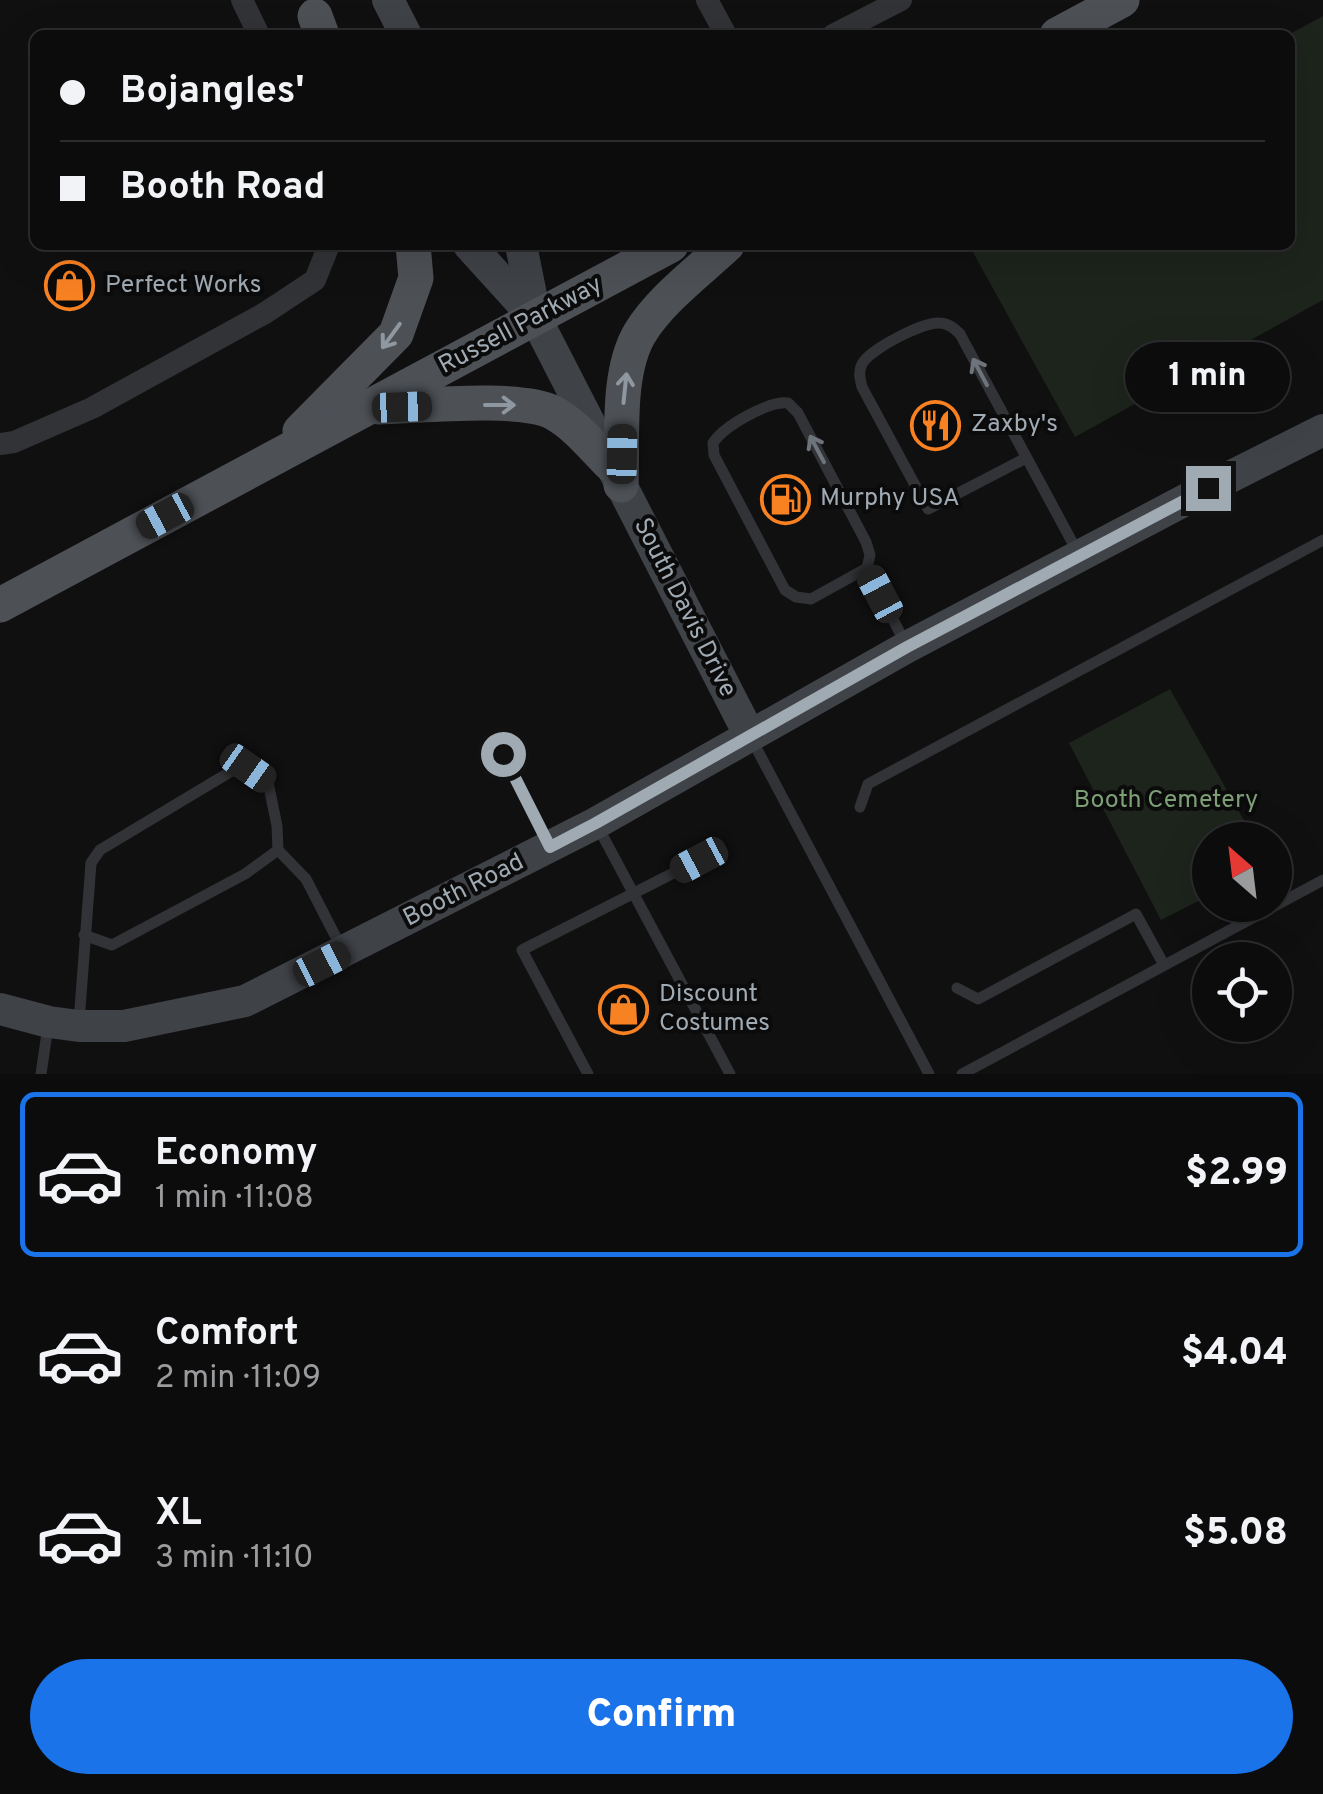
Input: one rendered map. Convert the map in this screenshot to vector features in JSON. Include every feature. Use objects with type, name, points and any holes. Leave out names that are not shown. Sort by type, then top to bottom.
[{"type":"main road","points":[[1066,30],[1122,0]]},
{"type":"main road","points":[[270,460],[396,334],[416,278],[413,250]]},
{"type":"main road","name":"Russell Parkway","points":[[0,605],[662,250]]},
{"type":"main road","points":[[616,475],[632,350],[641,331],[660,308],[722,250]]},
{"type":"main road","points":[[368,408],[504,404],[541,408],[567,422],[616,475]]},
{"type":"street","points":[[242,0],[256,30]]},
{"type":"street","points":[[388,0],[403,30]]},
{"type":"street","points":[[707,0],[723,30]]},
{"type":"street","points":[[843,30],[901,0]]},
{"type":"street","points":[[0,444],[14,442],[92,408],[264,314],[315,280],[327,250]]},
{"type":"street","name":"South Davis Drive","points":[[474,250],[536,319]]},
{"type":"street","name":"South Davis Drive","points":[[521,250],[536,319],[750,736]]},
{"type":"street","name":"Booth Road","points":[[0,1009],[64,1024],[124,1026],[245,1001],[596,823],[907,647],[1323,430]]},
{"type":"lane","points":[[1026,458],[928,509],[862,387],[859,374],[863,363],[872,352],[925,324],[942,322],[960,334],[1079,555]]},
{"type":"lane","points":[[866,568],[811,598],[796,598],[785,590],[714,455],[713,443],[720,432],[776,402],[788,403],[798,413],[866,542],[870,555],[866,568],[907,647]]},
{"type":"lane","points":[[860,807],[868,784],[1323,540]]},
{"type":"lane","points":[[750,736],[929,1074]]},
{"type":"lane","points":[[503,754],[550,847]]},
{"type":"lane","points":[[41,1074],[64,1024],[84,935],[91,862],[100,850],[230,772],[248,768],[268,782],[278,826],[278,850],[306,879],[344,952]]},
{"type":"lane","points":[[596,823],[730,1074]]},
{"type":"lane","points":[[84,935],[112,944],[245,874],[278,850]]},
{"type":"lane","points":[[588,1074],[522,950],[699,860]]},
{"type":"lane","points":[[962,1074],[1323,880]]},
{"type":"lane","points":[[956,988],[978,999],[1136,914],[1164,965]]},
{"type":"green space","points":[[1323,16],[1323,300],[1075,437],[972,250],[1295,250],[1295,31]]},
{"type":"green space","name":"Booth Cemetery","points":[[1170,689],[1245,822],[1192,822],[1192,904],[1161,920],[1069,743]]},
{"type":"place","name":"Perfect Works","points":[[70,286]]},
{"type":"place","name":"Zaxby's","points":[[936,425]]},
{"type":"place","name":"Murphy USA","points":[[785,499]]},
{"type":"place","name":"Discount Costumes","points":[[624,1009]]},
{"type":"route","points":[[503,754],[550,847],[907,647],[1208,488]]}]
